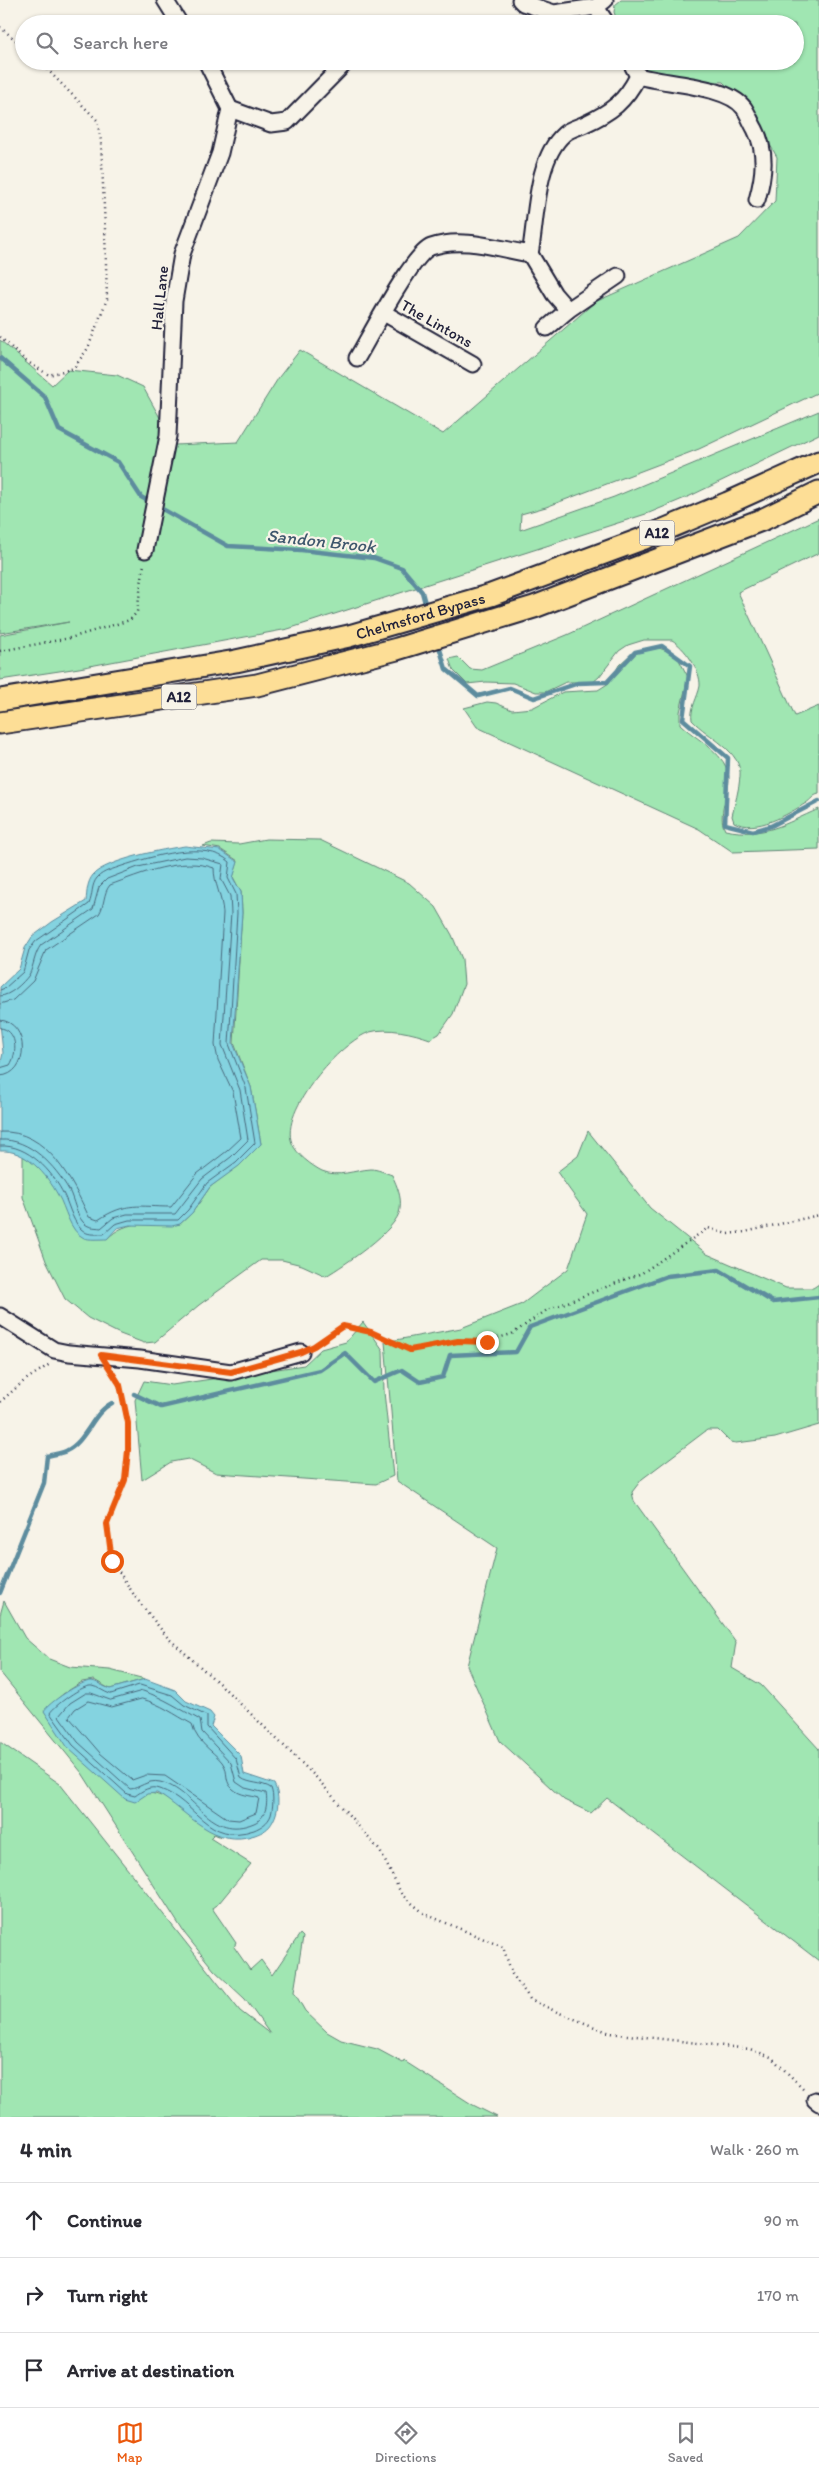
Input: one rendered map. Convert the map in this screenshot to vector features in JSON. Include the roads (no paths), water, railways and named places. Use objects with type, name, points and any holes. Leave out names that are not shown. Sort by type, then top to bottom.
[{"type":"highway","name":"Chelmsford Bypass","points":[[0,700],[236,661],[348,636],[491,595],[659,532],[819,462]]},
{"type":"highway","name":"Chelmsford Bypass","points":[[0,723],[257,686],[355,660],[543,604],[764,518],[819,492]]},
{"type":"street","points":[[165,0],[174,15]]},
{"type":"street","points":[[520,0],[523,3],[554,13],[600,3],[604,15]]},
{"type":"street","points":[[210,70],[230,109],[271,124],[287,122],[338,70]]},
{"type":"street","points":[[635,70],[638,76],[658,82],[696,86],[721,93],[743,106],[761,141],[764,175],[757,200]]},
{"type":"street","points":[[568,310],[554,294],[530,254],[541,178],[552,150],[565,133],[614,108],[629,94],[638,76]]},
{"type":"street","name":"Hall Lane","points":[[146,550],[159,474],[168,436],[174,301],[182,254],[220,153],[230,109]]},
{"type":"street","name":"The Lintons","points":[[357,358],[413,265],[429,248],[452,242],[530,254]]},
{"type":"street","points":[[547,328],[568,310],[618,276]]},
{"type":"street","name":"The Lintons","points":[[384,313],[473,364]]},
{"type":"street","points":[[0,1316],[54,1350],[69,1353],[101,1355],[231,1372],[301,1352]]},
{"type":"water","points":[[185,846],[220,850],[238,862],[233,878],[241,892],[242,913],[233,1043],[251,1087],[261,1144],[239,1166],[210,1187],[192,1213],[180,1224],[172,1226],[130,1225],[117,1228],[107,1239],[86,1239],[75,1230],[68,1219],[61,1200],[42,1172],[18,1154],[10,1151],[0,1151],[0,1066],[3,1053],[0,1023],[0,987],[19,969],[25,948],[32,937],[86,901],[88,887],[93,875],[122,860]]},
{"type":"water","points":[[145,1679],[175,1690],[186,1701],[210,1712],[214,1717],[211,1726],[241,1756],[244,1774],[274,1784],[278,1798],[278,1807],[275,1817],[268,1828],[255,1835],[240,1838],[227,1837],[203,1827],[157,1793],[147,1794],[135,1802],[125,1799],[68,1748],[44,1711],[65,1693],[86,1682],[93,1681],[110,1689]]},
{"type":"waterway","name":"Sandon Brook","points":[[0,358],[45,397],[59,430],[118,462],[141,497],[228,546],[301,550],[374,558],[402,568],[422,592],[426,607]]},
{"type":"waterway","name":"Sandon Brook","points":[[438,643],[446,669],[478,696],[510,688],[534,698],[578,683],[607,682],[635,652],[662,646],[690,666],[683,719],[728,758],[725,824],[753,831],[771,826],[819,801]]},
{"type":"waterway","points":[[134,1394],[161,1407],[320,1370],[345,1353],[374,1382],[402,1370],[420,1382],[443,1377],[450,1355],[516,1352],[530,1327],[667,1276],[719,1270],[773,1302],[819,1297]]},
{"type":"waterway","points":[[0,1593],[44,1483],[47,1456],[64,1452],[73,1446],[85,1434],[99,1413],[112,1403]]}]
